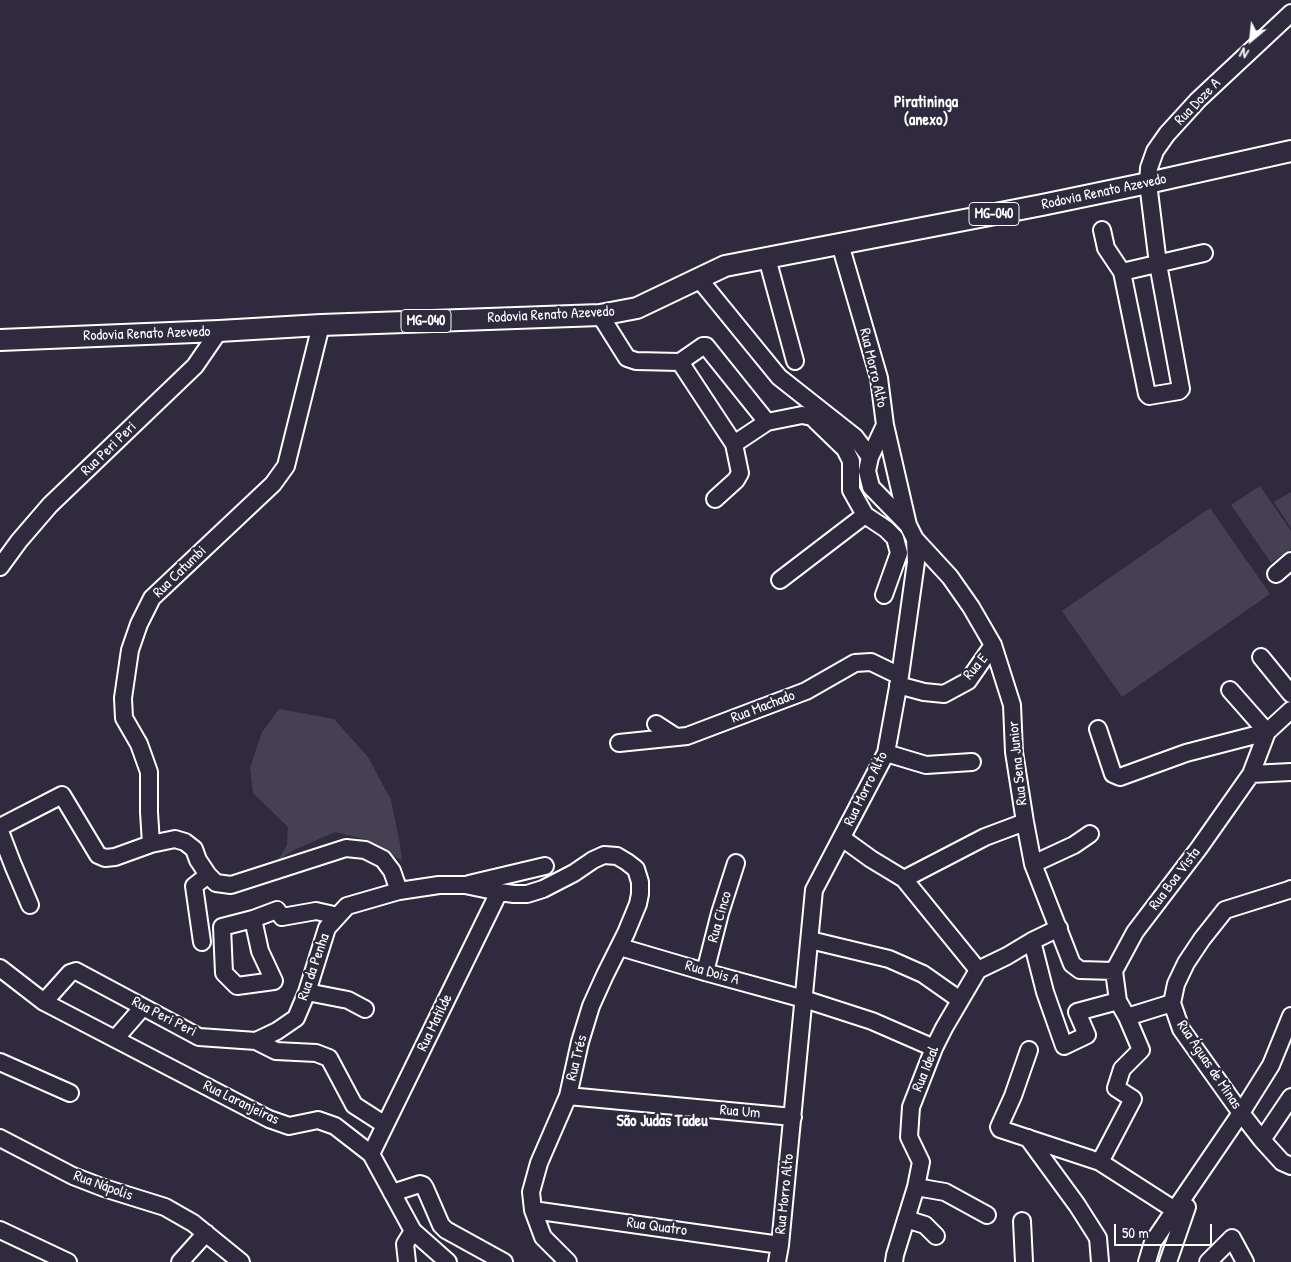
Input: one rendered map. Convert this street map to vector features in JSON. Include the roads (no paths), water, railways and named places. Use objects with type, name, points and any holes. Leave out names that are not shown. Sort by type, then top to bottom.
[{"type":"main road","name":"Rodovia Renato Azevedo","points":[[0,340],[322,325],[600,315],[637,308],[725,266],[1148,183],[1291,151]]},
{"type":"street","name":"Rua Doze A","points":[[1122,272],[1147,394],[1149,396],[1180,391],[1158,264],[1148,183],[1149,168],[1155,152],[1167,134],[1198,100],[1291,13]]},
{"type":"street","points":[[1102,230],[1106,248],[1122,272],[1204,253]]},
{"type":"street","name":"Rua Morro Alto","points":[[777,1262],[793,1117],[814,890],[886,753],[899,680],[916,562],[912,532],[871,487],[867,472],[870,457],[885,425],[879,378],[840,244]]},
{"type":"street","points":[[767,258],[795,361]]},
{"type":"street","points":[[699,279],[779,377],[855,437],[870,457]]},
{"type":"street","points":[[600,315],[627,358],[636,361],[680,362],[703,346],[706,346],[767,422]]},
{"type":"street","name":"Rua Catumbi","points":[[150,844],[149,772],[139,744],[124,718],[123,698],[130,650],[139,624],[152,598],[273,484],[286,466],[322,325]]},
{"type":"street","name":"Rua Peri Peri","points":[[0,567],[18,541],[50,505],[195,366],[219,331]]},
{"type":"street","points":[[680,362],[734,444],[740,473],[736,480],[715,499]]},
{"type":"street","points":[[734,444],[767,422],[802,415],[812,417],[845,449],[851,462],[851,490],[865,515],[886,528],[895,538],[899,552],[884,595]]},
{"type":"street","points":[[885,425],[912,532]]},
{"type":"street","points":[[780,580],[865,515]]},
{"type":"street","name":"Rua Sena Junior","points":[[912,532],[950,577],[971,607],[993,645],[1012,705],[1014,752],[1033,864],[1072,964],[1080,970],[1114,971]]},
{"type":"street","points":[[1276,574],[1291,561]]},
{"type":"street","name":"Rua E","points":[[899,680],[924,692],[944,694],[968,681],[993,645]]},
{"type":"street","points":[[1261,657],[1291,694]]},
{"type":"street","name":"Rua Machado","points":[[619,743],[687,736],[806,690],[855,663],[871,662],[899,680]]},
{"type":"street","points":[[1098,729],[1113,774],[1120,776],[1186,754],[1267,732],[1230,690]]},
{"type":"street","name":"Rua Boa Vista","points":[[1114,971],[1135,932],[1199,848],[1251,774],[1267,732],[1291,710]]},
{"type":"street","points":[[656,724],[676,737]]},
{"type":"street","points":[[886,753],[926,765],[972,762]]},
{"type":"street","points":[[1251,774],[1291,772]]},
{"type":"street","points":[[0,827],[62,795],[98,855],[105,858],[115,858],[150,844],[175,839],[185,842],[194,849],[198,860],[216,883],[231,885],[346,848],[366,850],[383,859],[392,871],[400,891]]},
{"type":"street","points":[[904,879],[985,838],[1025,822]]},
{"type":"street","points":[[0,831],[30,905]]},
{"type":"street","points":[[1033,864],[1074,845],[1090,834]]},
{"type":"street","points":[[842,838],[871,859],[904,879],[978,970],[1058,928]]},
{"type":"street","name":"Rua da Penha","points":[[256,1041],[277,1031],[296,1018],[307,992],[327,928],[347,906],[400,891],[439,885],[465,885],[499,892],[527,894],[544,889],[604,855],[617,856]]},
{"type":"street","name":"Rua Trés","points":[[568,1262],[543,1237],[533,1210],[531,1192],[539,1163],[568,1096],[580,1042],[591,1006],[638,904],[640,882],[636,870],[617,856]]},
{"type":"street","name":"Rua Cinco","points":[[705,972],[720,913],[736,862]]},
{"type":"street","name":"Rua da Penha","points":[[465,885],[545,866]]},
{"type":"street","points":[[202,942],[194,886],[208,875]]},
{"type":"street","name":"Rua Matilde","points":[[371,1154],[499,892]]},
{"type":"street","name":"Rua Águas de Minas","points":[[1288,1162],[1262,1140],[1241,1113],[1181,1029],[1172,1003],[1176,984],[1186,963],[1225,910],[1290,892]]},
{"type":"street","points":[[253,919],[278,910],[282,917],[316,911],[338,916]]},
{"type":"street","points":[[810,940],[889,959],[923,974],[960,1000]]},
{"type":"street","points":[[1032,941],[1045,992],[1064,1046],[1087,1035],[1077,1012],[1118,1001]]},
{"type":"street","name":"Rua Dois A","points":[[620,946],[804,999],[872,1021],[934,1048]]},
{"type":"street","name":"Rua Laranjeiras","points":[[0,968],[44,1002],[269,1120],[288,1126],[318,1120],[335,1126],[371,1154],[416,1234],[448,1262]]},
{"type":"street","name":"Rua Ideal","points":[[894,1262],[916,1187],[921,1162],[909,1137],[911,1107],[934,1048],[978,970]]},
{"type":"street","name":"Rua Peri Peri","points":[[44,1002],[70,973],[76,971],[200,1037],[256,1041],[276,1051],[316,1053],[329,1058],[354,1105],[385,1125]]},
{"type":"street","points":[[1100,1162],[1134,1099],[1116,1088],[1122,1069],[1141,1050],[1118,1001],[1114,971]]},
{"type":"street","points":[[307,992],[348,1000],[365,1009]]},
{"type":"street","points":[[1127,1017],[1172,1003]]},
{"type":"street","points":[[115,1039],[143,1007]]},
{"type":"street","points":[[1168,1262],[1179,1214],[1199,1174],[1271,1065],[1291,1016]]},
{"type":"street","points":[[1029,1050],[1013,1096],[999,1127],[1000,1130],[1100,1162],[1179,1214]]},
{"type":"street","points":[[0,1062],[70,1093]]},
{"type":"street","name":"Rua Um","points":[[568,1096],[793,1117]]},
{"type":"street","points":[[1262,1140],[1291,1097]]},
{"type":"street","name":"Rua Nápolis","points":[[0,1138],[73,1176],[104,1188],[166,1207],[193,1223],[241,1262]]},
{"type":"street","points":[[1028,1138],[1077,1205],[1098,1238],[1100,1262]]},
{"type":"street","points":[[392,1193],[420,1184],[423,1185],[441,1225],[446,1230],[504,1262]]},
{"type":"street","points":[[916,1187],[945,1192],[987,1215]]},
{"type":"street","name":"Rua Quatro","points":[[533,1210],[780,1245]]},
{"type":"street","points":[[1147,1262],[1153,1242],[1179,1214]]},
{"type":"street","points":[[906,1219],[925,1225],[936,1236]]},
{"type":"street","points":[[1022,1221],[1024,1262]]},
{"type":"street","points":[[407,1262],[405,1244],[416,1234],[441,1225]]},
{"type":"street","points":[[0,1230],[68,1262]]},
{"type":"street","points":[[180,1262],[206,1233]]},
{"type":"street","points":[[1208,1262],[1232,1238],[1245,1262]]},
{"type":"district","name":"Piratininga (anexo)","points":[[926,112]]},
{"type":"district","name":"São Judas Tadeu","points":[[662,1122]]}]
